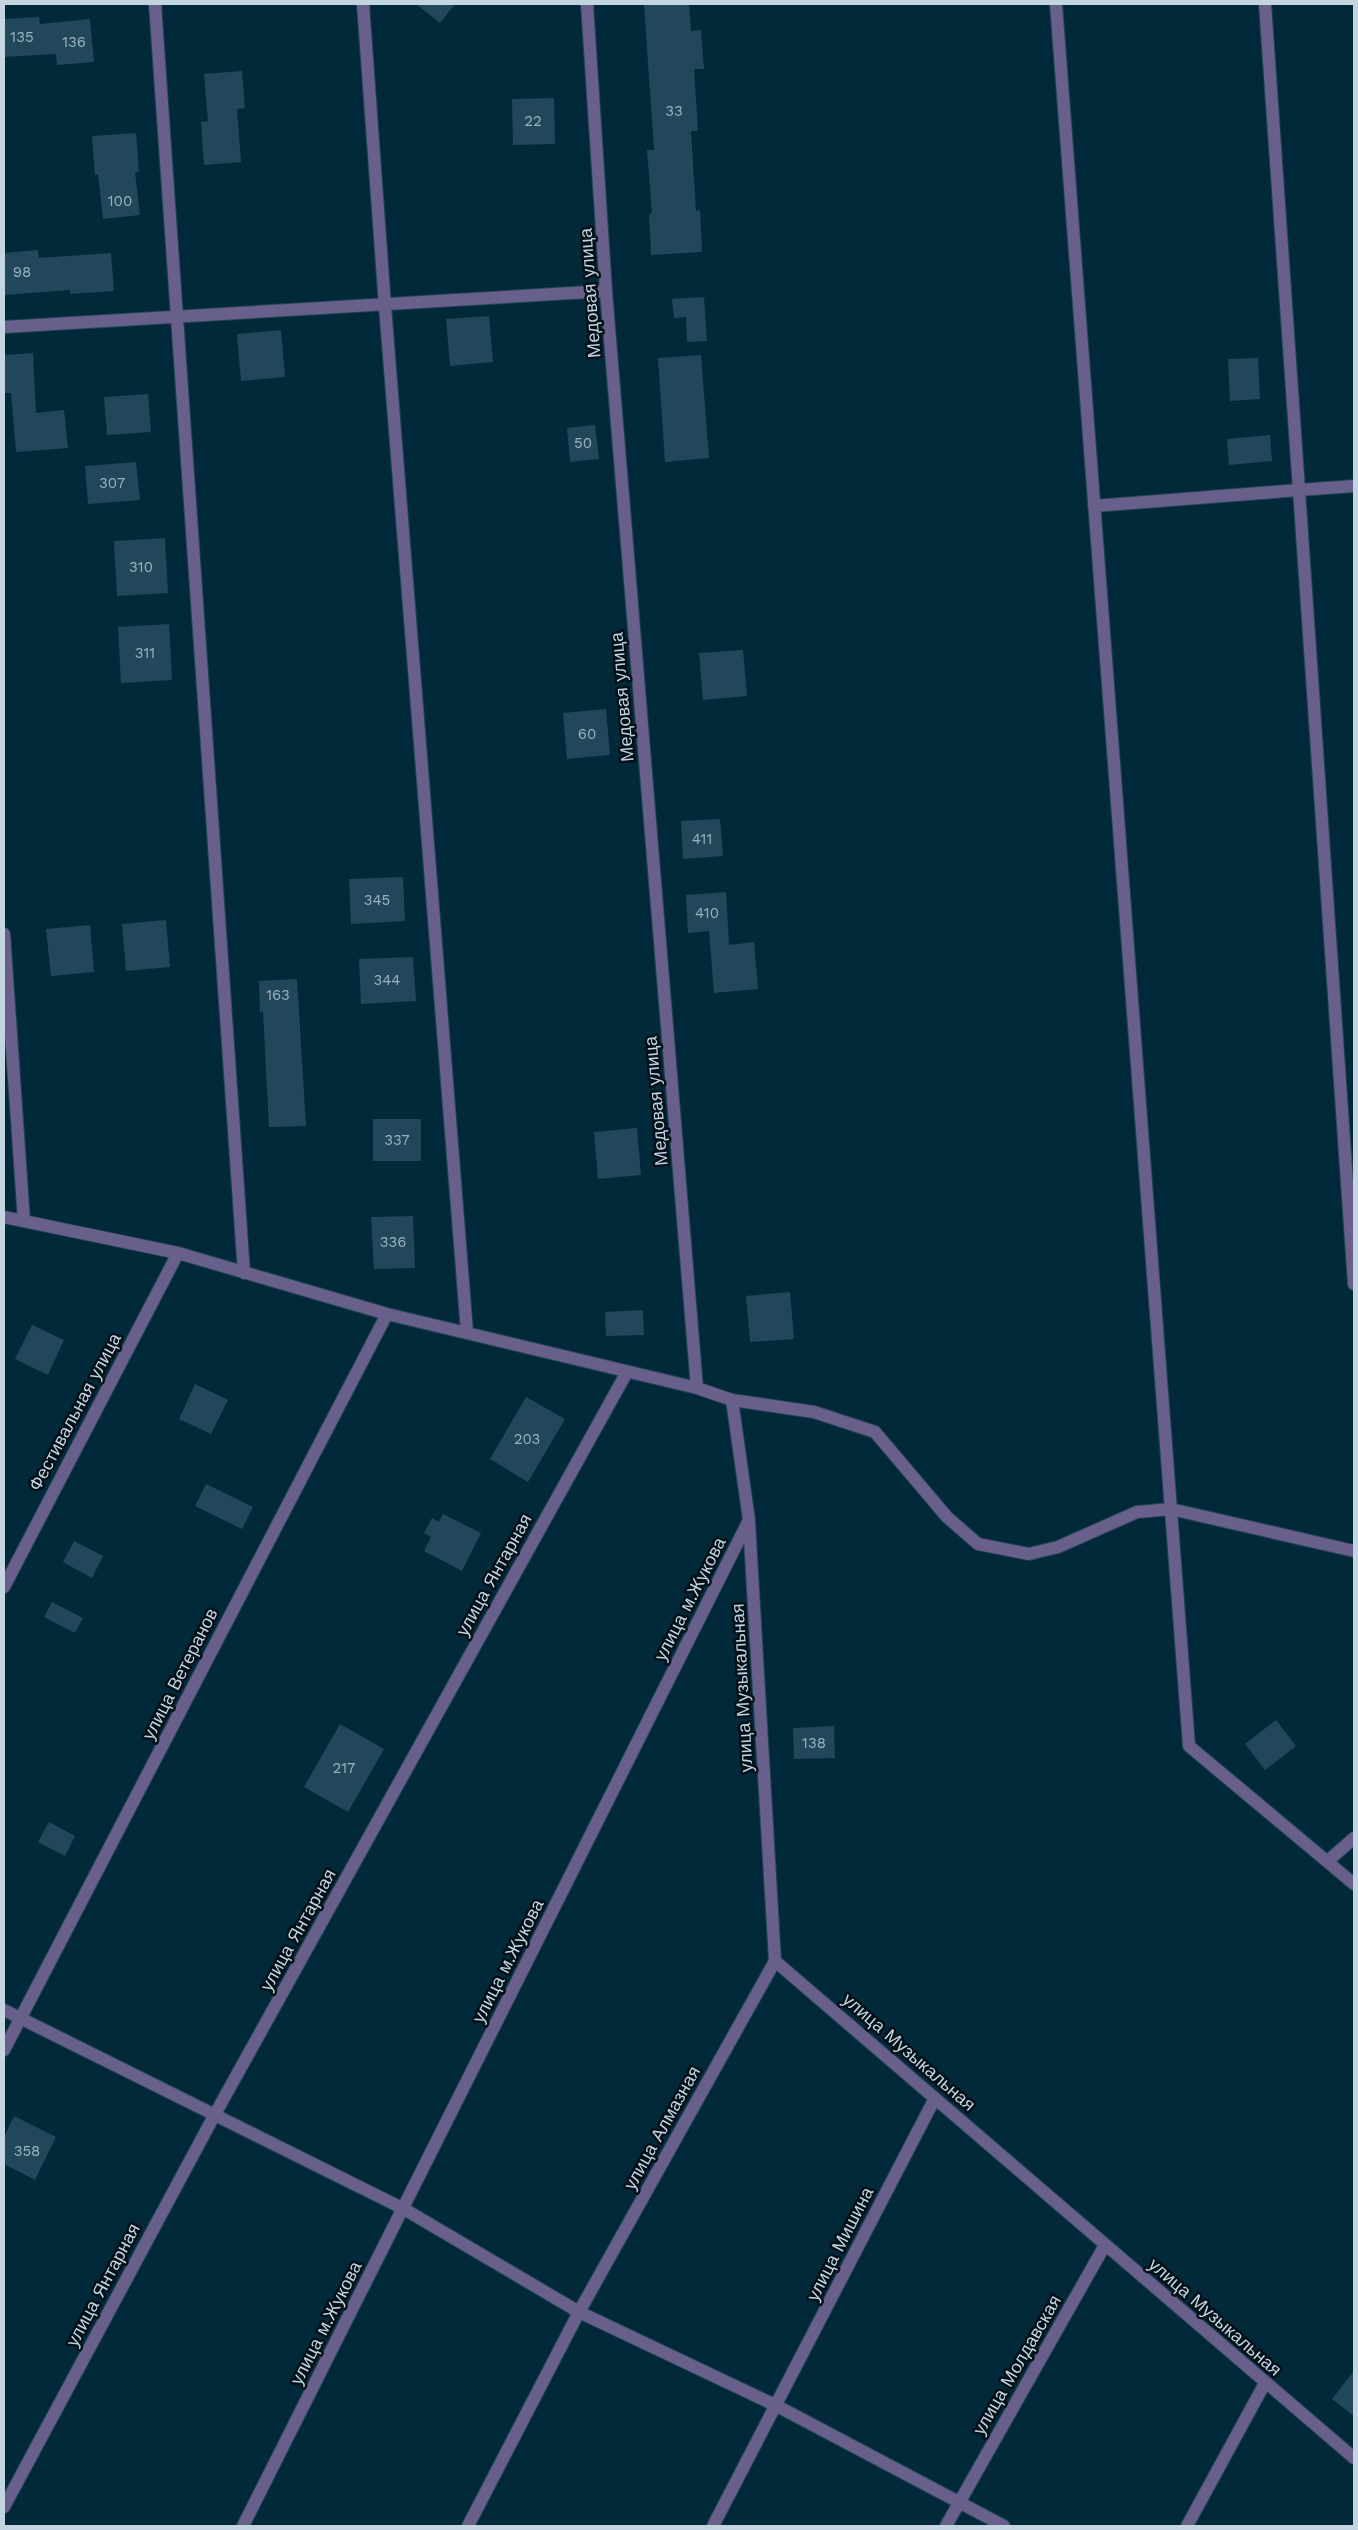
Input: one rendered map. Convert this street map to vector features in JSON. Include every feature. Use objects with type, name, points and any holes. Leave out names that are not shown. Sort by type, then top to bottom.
[{"type":"street","points":[[155,4],[244,1272]]},
{"type":"street","points":[[363,4],[385,306],[467,1332]]},
{"type":"street","name":"Медовая улица","points":[[587,4],[606,291],[697,1388]]},
{"type":"street","points":[[1056,4],[1188,1746],[1329,1860],[1354,1884]]},
{"type":"street","points":[[1265,4],[1354,1284]]},
{"type":"street","points":[[4,327],[385,306],[606,291]]},
{"type":"street","points":[[1094,506],[1354,486]]},
{"type":"street","points":[[4,934],[24,1221]]},
{"type":"street","points":[[4,1217],[178,1253],[387,1314],[697,1388],[732,1400],[814,1412],[875,1432],[947,1517],[978,1544],[1029,1554],[1058,1547],[1137,1512],[1170,1509],[1354,1551]]},
{"type":"street","name":"Фестивальная улица","points":[[4,1587],[178,1253]]},
{"type":"street","name":"улица Ветеранов","points":[[4,2050],[387,1314]]},
{"type":"street","name":"улица Янтарная","points":[[4,2507],[214,2116],[627,1372]]},
{"type":"street","points":[[732,1400],[749,1520]]},
{"type":"street","name":"улица Музыкальная","points":[[749,1520],[775,1961],[1354,2458]]},
{"type":"street","name":"улица м.Жукова","points":[[243,2526],[749,1520]]},
{"type":"street","points":[[1329,1860],[1354,1838]]},
{"type":"street","name":"улица Алмазная","points":[[468,2526],[579,2312],[775,1961]]},
{"type":"street","points":[[4,2010],[404,2209],[579,2312],[777,2406],[1004,2526]]},
{"type":"street","name":"улица Мишина","points":[[713,2526],[777,2406],[935,2098]]},
{"type":"street","name":"улица Молдавская","points":[[946,2526],[1105,2245]]},
{"type":"street","points":[[1187,2526],[1265,2383]]},
{"type":"building","points":[[416,4],[455,4],[440,23]]},
{"type":"building","points":[[644,4],[689,4],[691,31],[701,30],[704,69],[694,69],[698,131],[691,131],[696,211],[700,210],[702,252],[651,255],[649,214],[652,213],[647,150],[654,150]]},
{"type":"building","points":[[39,17],[40,24],[90,19],[94,62],[57,65],[56,54],[4,57],[4,19]]},
{"type":"building","points":[[242,71],[245,108],[237,109],[241,162],[204,165],[201,122],[208,121],[204,74]]},
{"type":"building","points":[[554,98],[555,144],[513,145],[512,99]]},
{"type":"building","points":[[136,133],[139,172],[135,172],[140,215],[103,219],[98,174],[95,175],[92,136]]},
{"type":"building","points":[[38,250],[39,258],[111,253],[114,291],[70,294],[70,290],[4,295],[4,253]]},
{"type":"building","points":[[704,297],[707,341],[687,342],[686,317],[674,318],[672,299]]},
{"type":"building","points":[[489,316],[493,362],[450,366],[446,319]]},
{"type":"building","points":[[281,330],[285,377],[241,381],[237,334]]},
{"type":"building","points":[[33,353],[36,413],[64,410],[68,448],[16,452],[11,393],[4,393],[4,355]]},
{"type":"building","points":[[701,355],[709,458],[665,462],[658,358]]},
{"type":"building","points":[[1258,358],[1260,399],[1230,401],[1228,359]]},
{"type":"building","points":[[148,394],[151,432],[107,435],[104,397]]},
{"type":"building","points":[[595,425],[599,459],[570,462],[567,428]]},
{"type":"building","points":[[1270,435],[1272,461],[1229,465],[1227,439]]},
{"type":"building","points":[[136,462],[140,500],[88,504],[85,466]]},
{"type":"building","points":[[165,538],[168,593],[117,596],[114,541]]},
{"type":"building","points":[[169,624],[172,680],[121,683],[118,627]]},
{"type":"building","points":[[743,650],[747,696],[703,700],[699,653]]},
{"type":"building","points":[[606,709],[610,755],[567,759],[563,713]]},
{"type":"building","points":[[720,819],[723,856],[683,859],[681,821]]},
{"type":"building","points":[[403,877],[405,921],[351,924],[349,879]]},
{"type":"building","points":[[726,892],[729,945],[754,942],[758,989],[714,993],[709,931],[688,933],[686,895]]},
{"type":"building","points":[[166,920],[170,967],[126,971],[122,924]]},
{"type":"building","points":[[90,925],[94,972],[51,976],[46,929]]},
{"type":"building","points":[[413,957],[416,1001],[361,1004],[359,959]]},
{"type":"building","points":[[297,979],[306,1126],[269,1127],[263,1011],[260,1012],[259,981]]},
{"type":"building","points":[[373,1119],[421,1119],[421,1161],[373,1161]]},
{"type":"building","points":[[637,1128],[641,1175],[598,1179],[594,1132]]},
{"type":"building","points":[[413,1216],[415,1268],[374,1269],[371,1217]]},
{"type":"building","points":[[790,1292],[794,1339],[750,1342],[746,1296]]},
{"type":"building","points":[[643,1310],[644,1335],[606,1336],[605,1312]]},
{"type":"building","points":[[32,1325],[64,1340],[48,1375],[15,1359]]},
{"type":"building","points":[[195,1384],[228,1400],[211,1434],[179,1419]]},
{"type":"building","points":[[526,1397],[565,1419],[528,1482],[490,1459]]},
{"type":"building","points":[[206,1484],[253,1507],[242,1529],[195,1506]]},
{"type":"building","points":[[443,1514],[481,1533],[462,1571],[424,1551],[431,1537],[424,1533],[432,1518],[439,1522]]},
{"type":"building","points":[[74,1541],[103,1556],[92,1578],[63,1562]]},
{"type":"building","points":[[52,1602],[83,1618],[75,1633],[44,1617]]},
{"type":"building","points":[[1276,1720],[1296,1746],[1265,1770],[1245,1744]]},
{"type":"building","points":[[340,1724],[384,1749],[348,1812],[304,1787]]},
{"type":"building","points":[[834,1726],[835,1758],[794,1759],[793,1728]]},
{"type":"building","points":[[49,1822],[75,1836],[65,1856],[38,1842]]},
{"type":"building","points":[[14,2116],[56,2137],[35,2180],[4,2164],[4,2137]]},
{"type":"building","points":[[1354,2371],[1354,2416],[1332,2399]]}]
